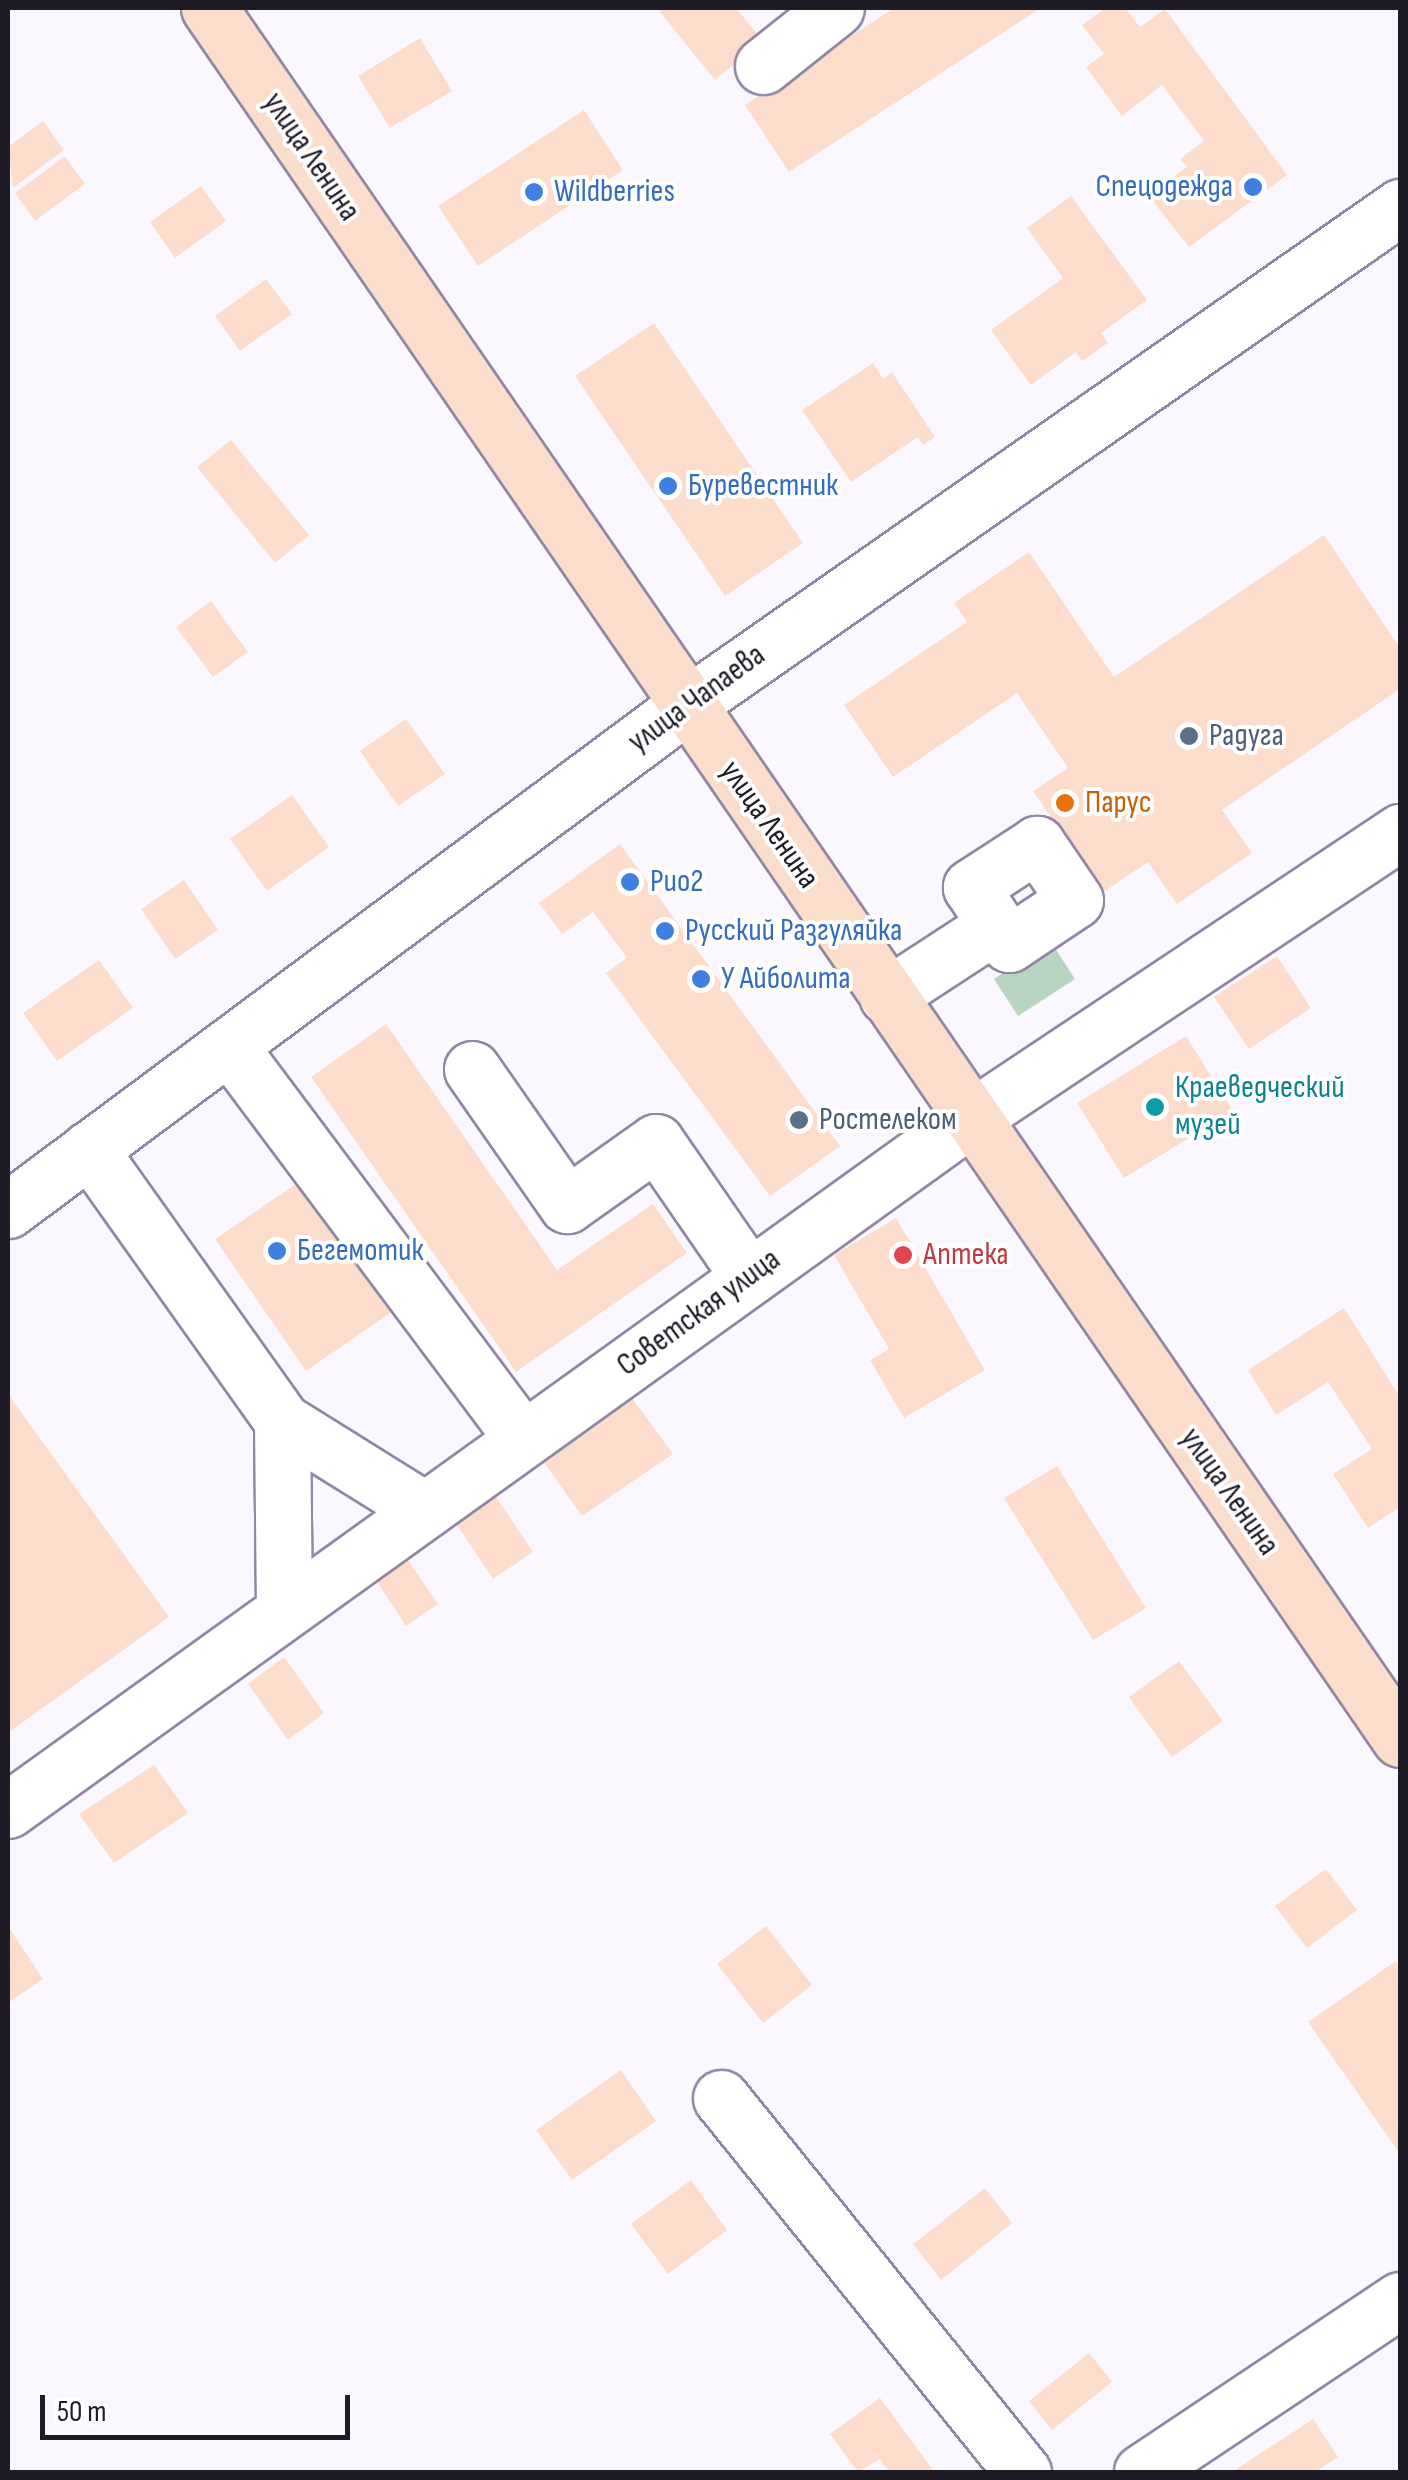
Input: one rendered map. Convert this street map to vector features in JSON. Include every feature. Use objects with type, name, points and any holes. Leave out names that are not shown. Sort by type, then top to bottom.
[{"type":"main road","name":"улица Ленина","points":[[209,8],[1400,1740]]},
{"type":"street","points":[[763,66],[836,8]]},
{"type":"street","name":"улица Чапаева","points":[[8,1210],[687,705],[1400,207]]},
{"type":"street","name":"Советская улица","points":[[11,1800],[284,1611],[971,1118],[1400,832]]},
{"type":"street","points":[[887,996],[996,925]]},
{"type":"street","points":[[229,1046],[523,1439]]},
{"type":"street","points":[[472,1069],[567,1205],[656,1142],[749,1277]]},
{"type":"street","points":[[89,1149],[282,1421],[425,1510]]},
{"type":"street","points":[[282,1421],[284,1611]]},
{"type":"street","points":[[721,2098],[1023,2472]]},
{"type":"street","points":[[1142,2472],[1400,2300]]},
{"type":"green space","points":[[1051,942],[1075,979],[1018,1016],[994,979]]},
{"type":"building","points":[[736,8],[763,41],[715,80],[659,11]]},
{"type":"building","points":[[894,8],[1041,8],[789,172],[745,105]]},
{"type":"building","points":[[1106,8],[1125,8],[1140,27],[1165,9],[1287,175],[1189,247],[1148,195],[1187,167],[1180,159],[1204,141],[1162,85],[1122,116],[1086,67],[1104,54],[1082,25]]},
{"type":"building","points":[[420,38],[452,91],[390,128],[358,76]]},
{"type":"building","points":[[584,110],[623,170],[478,266],[438,206]]},
{"type":"building","points":[[43,121],[64,150],[13,188],[8,147]]},
{"type":"building","points":[[65,156],[85,184],[35,221],[15,193]]},
{"type":"building","points":[[201,186],[226,221],[175,258],[150,222]]},
{"type":"building","points":[[1071,196],[1147,300],[1101,333],[1108,343],[1082,361],[1076,352],[1031,385],[991,330],[1063,278],[1027,228]]},
{"type":"building","points":[[266,279],[292,314],[240,351],[215,316]]},
{"type":"building","points":[[654,323],[803,543],[725,596],[575,376]]},
{"type":"building","points":[[873,363],[883,379],[892,372],[935,437],[923,445],[918,437],[851,482],[802,410]]},
{"type":"building","points":[[231,440],[309,535],[275,563],[197,467]]},
{"type":"building","name":"Радуга","points":[[1324,535],[1400,648],[1400,689],[1222,810],[1252,853],[1177,904],[1148,862],[1102,893],[1033,791],[1068,768],[1017,693],[893,777],[844,705],[967,622],[954,603],[1029,552],[1114,677]]},
{"type":"building","points":[[211,601],[248,652],[213,677],[176,627]]},
{"type":"building","points":[[406,719],[445,774],[398,806],[360,751]]},
{"type":"building","points":[[292,795],[329,847],[267,891],[230,839]]},
{"type":"building","points":[[620,844],[840,1146],[770,1196],[606,973],[627,958],[593,912],[562,934],[539,903]]},
{"type":"building","points":[[184,880],[218,930],[175,959],[141,909]]},
{"type":"building","points":[[1277,956],[1311,1008],[1249,1049],[1214,997]]},
{"type":"building","points":[[99,960],[133,1008],[57,1061],[23,1013]]},
{"type":"building","points":[[386,1024],[557,1270],[653,1204],[687,1253],[516,1372],[311,1077]]},
{"type":"building","name":"Краеведческий музей","points":[[1186,1036],[1233,1111],[1124,1178],[1077,1103]]},
{"type":"building","points":[[305,1178],[396,1309],[306,1371],[215,1239]]},
{"type":"building","points":[[896,1218],[985,1370],[904,1418],[870,1360],[889,1349],[834,1255]]},
{"type":"building","points":[[1344,1308],[1400,1397],[1400,1507],[1368,1528],[1333,1474],[1372,1449],[1328,1382],[1276,1415],[1248,1370]]},
{"type":"building","points":[[8,1394],[169,1617],[8,1733]]},
{"type":"building","points":[[630,1395],[673,1454],[582,1516],[540,1457]]},
{"type":"building","points":[[1057,1466],[1146,1608],[1093,1640],[1004,1498]]},
{"type":"building","points":[[493,1492],[533,1552],[493,1579],[453,1519]]},
{"type":"building","points":[[406,1557],[438,1604],[406,1626],[375,1579]]},
{"type":"building","points":[[284,1657],[324,1713],[288,1740],[248,1684]]},
{"type":"building","points":[[1179,1661],[1223,1721],[1172,1757],[1129,1697]]},
{"type":"building","points":[[154,1765],[188,1813],[114,1863],[79,1814]]},
{"type":"building","points":[[1326,1869],[1357,1910],[1307,1948],[1275,1906]]},
{"type":"building","points":[[8,1926],[43,1979],[8,2003]]},
{"type":"building","points":[[766,1926],[812,1985],[763,2023],[717,1964]]},
{"type":"building","points":[[1396,1961],[1400,1967],[1400,2154],[1308,2022]]},
{"type":"building","points":[[621,2070],[656,2121],[572,2180],[536,2130]]},
{"type":"building","points":[[691,2180],[727,2230],[668,2274],[631,2224]]},
{"type":"building","points":[[985,2188],[1012,2223],[941,2280],[913,2244]]},
{"type":"building","points":[[1089,2353],[1112,2382],[1052,2430],[1029,2401]]},
{"type":"building","points":[[880,2398],[934,2472],[889,2472],[880,2459],[858,2472],[830,2434]]},
{"type":"building","points":[[1313,2419],[1338,2457],[1315,2472],[1232,2472]]},
{"type":"place","name":"Спецодежда","points":[[1253,187]]},
{"type":"place","name":"Wildberries","points":[[534,192]]},
{"type":"place","name":"Буревестник","points":[[668,486]]},
{"type":"place","name":"Радуга","points":[[1189,736]]},
{"type":"place","name":"Парус","points":[[1065,803]]},
{"type":"place","name":"Рио2","points":[[630,882]]},
{"type":"place","name":"Русский Разгуляйка","points":[[665,931]]},
{"type":"place","name":"У Айболита","points":[[701,979]]},
{"type":"place","name":"Краеведческий музей","points":[[1155,1107]]},
{"type":"place","name":"Ростелеком","points":[[799,1120]]},
{"type":"place","name":"Бегемотик","points":[[277,1251]]},
{"type":"place","name":"Аптека","points":[[903,1255]]}]
